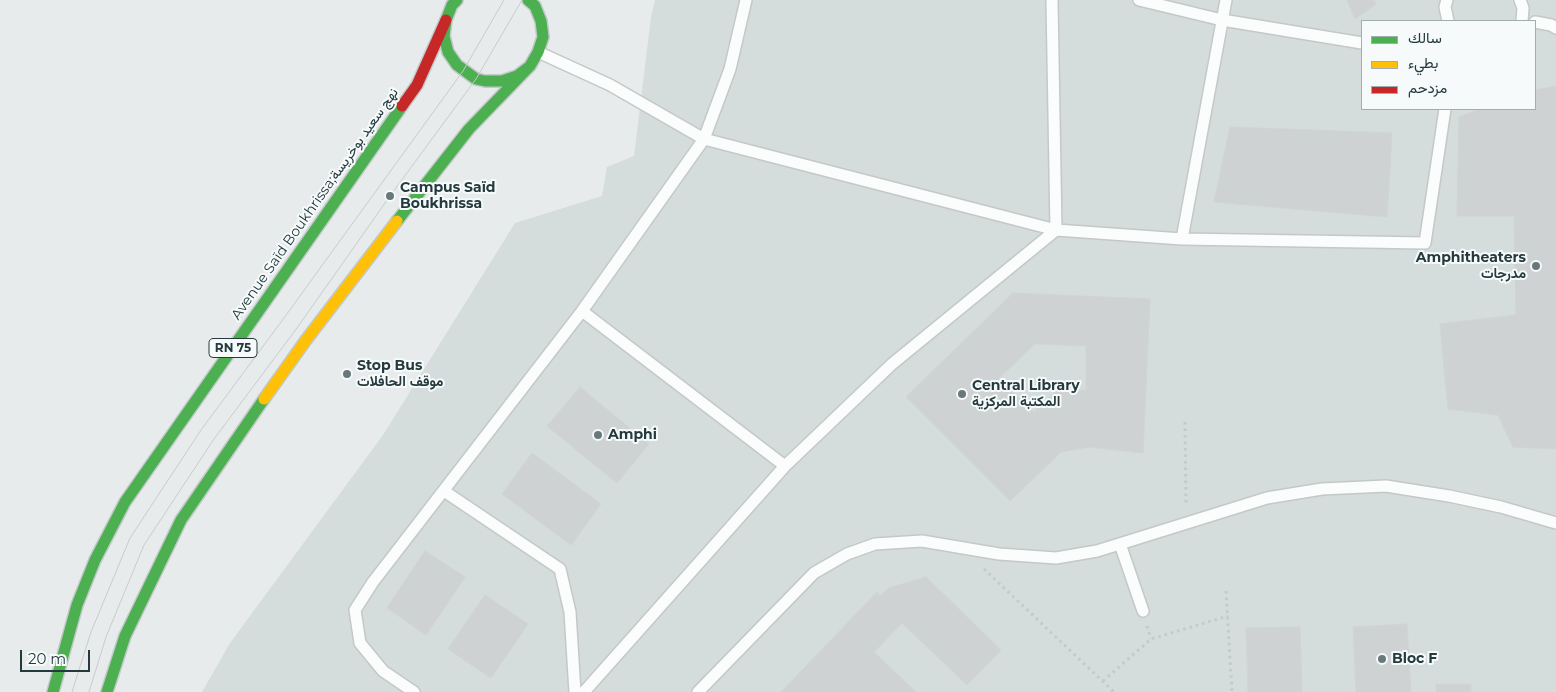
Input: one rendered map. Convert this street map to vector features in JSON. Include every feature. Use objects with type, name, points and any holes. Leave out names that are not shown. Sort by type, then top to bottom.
[{"type":"main road","name":"Avenue Saïd Boukhrissa;نهج سعيد بوخريسة","points":[[53,692],[78,605],[95,560],[125,502],[404,104],[424,70],[452,5],[457,0]]},
{"type":"main road","points":[[107,692],[125,636],[181,520],[205,484],[306,340],[448,154],[469,129],[530,66],[538,52],[543,36],[541,20],[535,6],[528,0]]},
{"type":"main road","points":[[541,20],[545,0]]},
{"type":"main road","points":[[446,20],[444,36],[448,52],[457,65],[476,79],[502,81],[517,76],[530,66]]},
{"type":"lane","points":[[414,692],[383,671],[360,643],[355,610],[373,582],[582,311],[704,139],[730,69],[746,0]]},
{"type":"lane","points":[[1052,0],[1056,230]]},
{"type":"lane","points":[[1138,0],[1222,20],[1361,43]]},
{"type":"lane","points":[[1182,239],[1226,0]]},
{"type":"lane","points":[[1447,0],[1444,7],[1448,20]]},
{"type":"lane","points":[[1520,0],[1523,8],[1522,20]]},
{"type":"lane","points":[[1536,22],[1556,28]]},
{"type":"lane","points":[[538,52],[610,85],[704,139],[1056,230],[1182,239],[1426,243],[1445,110]]},
{"type":"lane","points":[[584,692],[785,466],[892,364],[1056,230]]},
{"type":"lane","points":[[582,311],[785,466]]},
{"type":"lane","points":[[698,692],[814,574],[848,554],[875,544],[922,541],[999,554],[1056,558],[1097,551],[1267,498],[1322,489],[1386,486],[1450,496],[1515,510],[1556,523]]},
{"type":"lane","points":[[444,491],[560,569],[570,612],[575,692]]},
{"type":"lane","points":[[1120,544],[1143,611]]},
{"type":"path","points":[[1185,422],[1186,524]]},
{"type":"path","points":[[982,568],[1114,692]]},
{"type":"path","points":[[1226,591],[1232,692]]},
{"type":"path","points":[[1103,681],[1151,639],[1228,616]]},
{"type":"shaded area","points":[[655,0],[1556,0],[1556,692],[202,692],[230,643],[383,435],[515,223],[602,196],[607,167],[634,156],[651,17]]},
{"type":"building","points":[[1347,0],[1374,0],[1376,4],[1355,19]]},
{"type":"building","name":"Amphitheaters مدرجات","points":[[1556,86],[1556,449],[1513,447],[1498,415],[1448,409],[1440,324],[1516,315],[1514,216],[1457,216],[1459,117],[1478,110],[1536,110],[1536,90]]},
{"type":"building","points":[[1230,127],[1392,133],[1387,217],[1214,202]]},
{"type":"building","name":"Central Library المكتبة المركزية","points":[[1013,293],[1150,299],[1143,453],[1088,447],[1061,452],[1010,501],[906,397]],"holes":[[[1035,344],[1086,346],[1086,390],[1056,391],[1034,412],[998,379]]]},
{"type":"building","name":"Amphi","points":[[580,387],[649,444],[617,483],[547,426]]},
{"type":"building","points":[[532,453],[601,504],[571,545],[502,494]]},
{"type":"building","points":[[425,551],[465,577],[426,635],[387,608]]},
{"type":"building","points":[[926,577],[1001,650],[967,685],[902,623],[874,652],[916,692],[781,692],[877,592],[880,596],[889,588]]},
{"type":"building","points":[[485,595],[528,624],[491,678],[448,649]]},
{"type":"building","name":"Bloc F","points":[[1407,624],[1411,692],[1356,692],[1353,627]]},
{"type":"building","points":[[1300,627],[1302,692],[1248,692],[1246,628]]},
{"type":"building","points":[[1436,684],[1471,684],[1471,692],[1436,692]]},
{"type":"tram line","points":[[72,692],[91,632],[130,538],[201,430],[463,71],[504,0]]},
{"type":"tram line","points":[[89,692],[106,637],[144,545],[214,439],[297,328],[390,196],[476,79],[522,0]]},
{"type":"traffic: fast","points":[[457,0],[452,5],[446,20],[444,36],[448,52],[457,65],[476,79],[485,81],[502,81],[517,76],[530,66],[538,52],[543,37],[541,21],[535,6],[528,0]]},
{"type":"traffic: fast","points":[[397,221],[469,129],[530,66]]},
{"type":"traffic: fast","points":[[53,692],[77,605],[95,560],[125,502],[402,106]]},
{"type":"traffic: fast","points":[[107,692],[125,636],[181,520],[264,399]]},
{"type":"traffic: slow","points":[[264,399],[306,340],[397,221]]},
{"type":"traffic: jam","points":[[402,106],[417,85],[446,20]]},
{"type":"place","name":"Campus Saïd Boukhrissa","points":[[390,196]]},
{"type":"place","name":"Amphitheaters مدرجات","points":[[1536,266]]},
{"type":"place","name":"Stop Bus موقف الحافلات","points":[[347,374]]},
{"type":"place","name":"Central Library المكتبة المركزية","points":[[962,394]]},
{"type":"place","name":"Amphi","points":[[598,435]]},
{"type":"place","name":"Bloc F","points":[[1382,659]]}]
